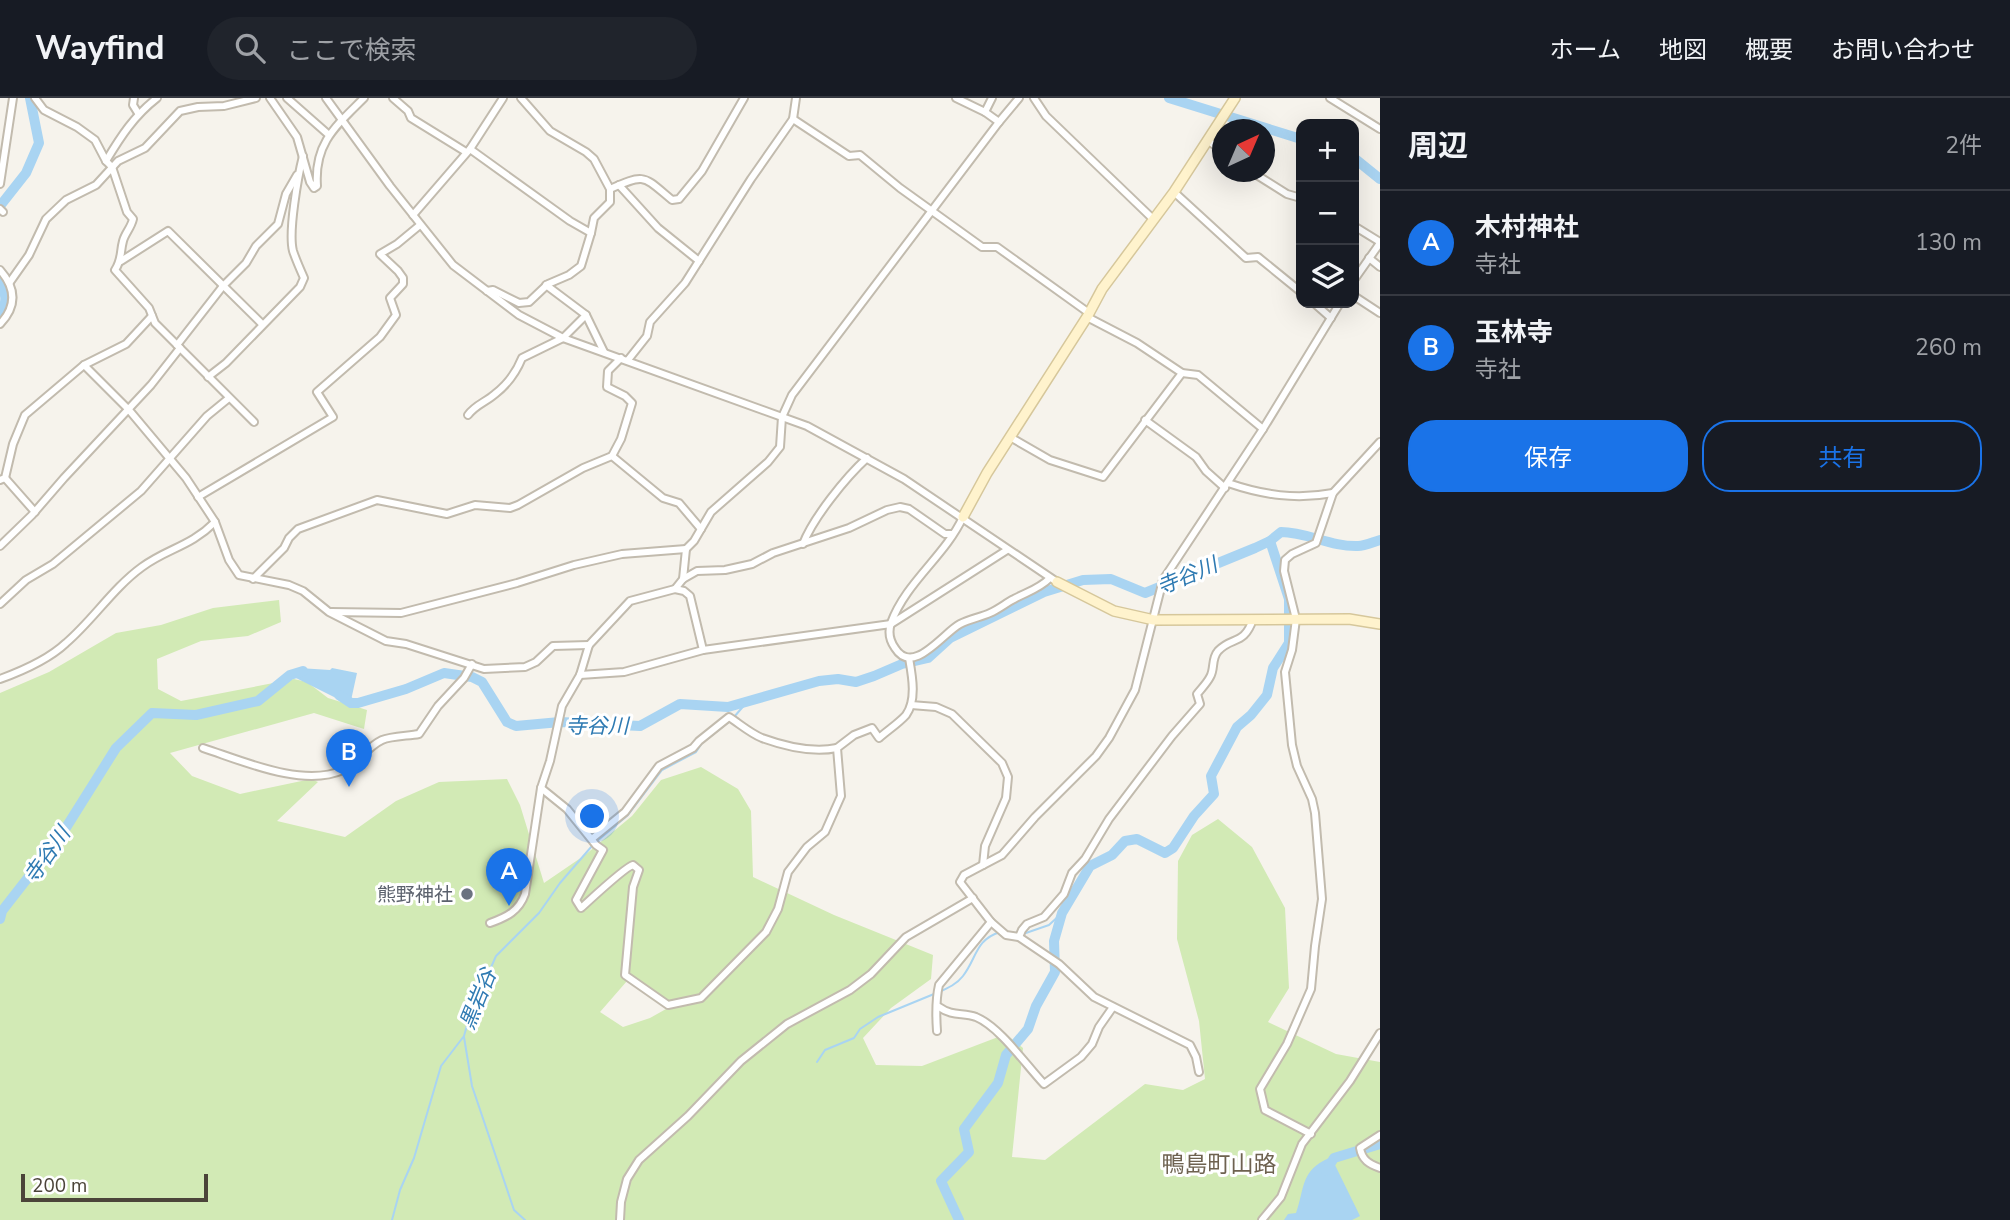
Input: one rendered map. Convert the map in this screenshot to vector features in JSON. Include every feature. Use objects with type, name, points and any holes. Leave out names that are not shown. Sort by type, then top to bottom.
[{"type":"street","points":[[0,184],[13,98]]},
{"type":"street","points":[[35,98],[44,110],[89,134],[112,167],[127,212],[132,219],[132,225],[123,239],[121,261]]},
{"type":"street","points":[[134,98],[133,105],[138,113]]},
{"type":"street","points":[[106,161],[138,113],[157,98]]},
{"type":"street","points":[[10,282],[29,255],[46,219],[65,200],[96,185],[118,162],[145,149],[180,111],[239,104],[256,98]]},
{"type":"street","points":[[270,98],[297,137],[310,183],[314,188],[317,186],[317,161],[329,135],[364,98]]},
{"type":"street","points":[[287,98],[329,135]]},
{"type":"street","points":[[326,98],[453,265],[519,315],[563,338],[807,426],[867,458],[963,517],[1053,580],[1114,611],[1154,620],[1359,619],[1380,624]]},
{"type":"street","points":[[393,98],[408,111],[411,118],[468,150],[570,222],[591,233]]},
{"type":"street","points":[[413,215],[468,150],[503,98]]},
{"type":"street","points":[[486,291],[493,290],[523,304],[536,298],[546,285],[569,275],[581,266],[594,218],[610,201],[610,189],[594,159],[550,131],[521,98]]},
{"type":"street","points":[[610,189],[639,177],[648,180],[672,200],[679,200],[702,171],[744,98]]},
{"type":"street","points":[[253,579],[298,530],[341,512],[377,500],[447,514],[475,505],[510,508],[583,468],[612,456],[621,439],[632,403],[625,396],[607,387],[608,371],[625,359],[647,335],[650,322],[685,283],[793,119],[796,98]]},
{"type":"street","points":[[956,98],[999,122]]},
{"type":"street","points":[[985,112],[992,98]]},
{"type":"street","points":[[675,589],[682,579],[686,549],[694,541],[710,512],[768,462],[780,447],[782,417],[792,395],[1019,98]]},
{"type":"street","points":[[1034,98],[1046,116],[1153,219]]},
{"type":"street","points":[[1053,580],[992,612],[959,624],[927,653],[909,658],[898,653],[890,640],[891,624],[921,573],[944,551],[987,473],[1102,289],[1174,192],[1235,98]]},
{"type":"street","points":[[1330,98],[1380,130]]},
{"type":"street","points":[[793,119],[849,156],[860,155],[900,188],[982,247],[997,247],[1088,315],[1182,373],[1198,375],[1264,429]]},
{"type":"street","points":[[1207,140],[1212,143]]},
{"type":"street","points":[[208,377],[226,363],[262,324],[292,298],[304,278],[293,250],[291,228],[298,173],[303,156]]},
{"type":"street","points":[[0,546],[129,410],[223,286],[278,224],[286,194],[298,173]]},
{"type":"street","points":[[1268,182],[1296,197]]},
{"type":"street","points":[[619,185],[658,228],[699,261]]},
{"type":"street","points":[[1174,192],[1246,258],[1258,257],[1296,288]]},
{"type":"street","points":[[198,497],[333,417],[317,392],[380,337],[396,315],[390,298],[403,284],[403,278],[380,254],[420,225]]},
{"type":"street","points":[[1359,229],[1380,243],[1359,273]]},
{"type":"street","points":[[254,422],[155,323],[149,308],[115,270],[121,261],[168,231],[262,324]]},
{"type":"street","points":[[1369,258],[1380,267]]},
{"type":"street","points":[[0,270],[10,282],[14,295],[11,308],[0,324]]},
{"type":"street","points":[[546,285],[586,316],[604,352]]},
{"type":"street","points":[[1359,299],[1380,313]]},
{"type":"street","points":[[1320,308],[1331,318]]},
{"type":"street","points":[[1199,1072],[1190,1045],[1094,997],[1059,964],[1020,934],[1003,932],[991,922],[960,882],[964,875],[1002,855],[1035,817],[1097,756],[1110,738],[1135,690],[1163,580],[1264,429],[1337,308]]},
{"type":"street","points":[[35,512],[3,479],[25,415],[84,365],[126,344],[152,316]]},
{"type":"street","points":[[468,415],[516,373],[522,358],[563,338],[586,316]]},
{"type":"street","points":[[84,365],[129,410],[186,478],[215,522],[229,559],[239,575],[289,585],[303,591],[329,612],[386,641],[407,644],[484,669],[525,667],[536,662],[553,646],[589,645]]},
{"type":"street","points":[[1010,437],[1050,460],[1103,477],[1182,373]]},
{"type":"street","points":[[0,604],[26,580],[52,564],[130,501],[207,416],[229,398]]},
{"type":"street","points":[[1145,420],[1196,457],[1206,471],[1226,485],[1254,492],[1308,498],[1333,493]]},
{"type":"street","points":[[1311,1134],[1265,1110],[1261,1096],[1261,1089],[1287,1044],[1311,989],[1322,899],[1315,813],[1292,745],[1285,672],[1292,650],[1291,619],[1284,571],[1285,561],[1292,554],[1316,543],[1333,493],[1380,442]]},
{"type":"street","points":[[612,456],[663,498],[679,503],[701,528]]},
{"type":"street","points":[[803,544],[809,528],[854,470],[867,458]]},
{"type":"street","points":[[682,579],[697,572],[752,564],[773,553],[849,528],[887,510],[900,507],[909,509],[945,534],[952,534]]},
{"type":"street","points":[[0,679],[22,671],[60,649],[124,582],[142,567],[201,536],[215,522]]},
{"type":"street","points":[[329,612],[401,613],[517,583],[573,565],[622,554],[686,549]]},
{"type":"street","points":[[580,675],[624,672],[703,650],[891,624],[1007,550]]},
{"type":"street","points":[[490,923],[504,918],[520,907],[525,894],[541,788],[550,761],[557,722],[562,706],[580,675],[589,645],[630,601],[675,589],[690,596],[703,650]]},
{"type":"street","points":[[1020,934],[1027,924],[1044,917],[1064,894],[1072,873],[1085,859],[1109,819],[1172,736],[1200,704],[1197,694],[1212,674],[1212,662],[1219,649],[1249,632],[1253,619]]},
{"type":"street","points":[[594,841],[625,812],[659,766],[693,748],[732,719],[760,737],[801,748],[826,751],[837,748],[854,734],[872,728],[879,738],[906,714],[911,705],[913,680],[909,658]]},
{"type":"street","points":[[203,748],[296,775],[325,776],[344,770],[382,740],[419,734],[472,664]]},
{"type":"street","points":[[911,705],[936,707],[952,714],[1002,763],[1008,777],[1006,799],[985,846],[983,865]]},
{"type":"street","points":[[541,788],[567,809],[604,850],[576,900],[581,908],[616,879],[625,867],[633,865],[639,870],[633,887],[625,975],[668,1005],[701,999],[766,932],[778,909],[788,872],[807,846],[825,832],[841,796],[837,748]]},
{"type":"street","points":[[620,1220],[627,1179],[639,1160],[688,1116],[741,1061],[787,1024],[850,990],[871,974],[906,937],[973,898]]},
{"type":"street","points":[[937,1031],[937,993],[949,970],[991,922]]},
{"type":"street","points":[[939,1007],[948,1013],[975,1017],[993,1028],[1044,1084],[1081,1057],[1092,1044],[1099,1027],[1113,1007]]},
{"type":"street","points":[[1262,1220],[1281,1198],[1302,1144],[1350,1081],[1380,1033]]},
{"type":"street","points":[[1380,1135],[1360,1148],[1361,1156],[1369,1164],[1380,1168]]},
{"type":"green space","points":[[279,600],[281,622],[248,636],[201,641],[157,659],[158,689],[181,701],[294,679],[307,682],[328,698],[367,710],[364,729],[314,713],[170,753],[192,776],[240,794],[311,779],[318,782],[277,821],[345,837],[396,801],[439,782],[507,779],[520,805],[544,883],[585,855],[632,816],[661,780],[701,767],[738,789],[751,811],[753,877],[834,915],[933,955],[931,979],[891,1008],[863,1038],[876,1065],[922,1066],[1006,1034],[1023,1048],[1012,1157],[1045,1160],[1145,1084],[1183,1090],[1205,1079],[1199,1021],[1177,939],[1178,861],[1192,835],[1218,819],[1252,847],[1285,908],[1289,988],[1268,1022],[1336,1054],[1380,1062],[1380,1220],[0,1220],[0,693],[49,672],[116,633],[161,625],[213,608]],"holes":[[[627,981],[666,1008],[650,1018],[623,1027],[600,1012]]]},
{"type":"water","points":[[299,668],[332,668],[357,673],[350,705],[290,675]]},
{"type":"water","points":[[1329,1158],[1360,1216],[1352,1220],[1284,1220],[1288,1214],[1296,1213],[1308,1175]]},
{"type":"waterway","points":[[0,206],[26,173],[39,143],[30,98]]},
{"type":"waterway","points":[[1169,98],[1296,137]]},
{"type":"waterway","points":[[1359,162],[1380,179]]},
{"type":"waterway","points":[[0,281],[5,298],[0,314]]},
{"type":"waterway","name":"寺谷川","points":[[339,695],[351,703],[358,703],[406,689],[444,673],[472,677],[482,682],[507,722],[516,726],[560,722],[640,726],[680,704],[728,707],[819,681],[838,679],[856,682],[902,664],[928,658],[950,638],[1044,592],[1083,580],[1111,579],[1145,593],[1255,548],[1281,532],[1348,546],[1380,540]]},
{"type":"waterway","points":[[959,1220],[941,1181],[969,1152],[964,1129],[998,1083],[1006,1055],[1028,1029],[1036,1006],[1055,972],[1054,941],[1062,913],[1090,866],[1112,855],[1125,841],[1137,839],[1165,853],[1173,848],[1194,816],[1214,794],[1211,776],[1237,727],[1267,695],[1273,668],[1289,643],[1289,599],[1270,541]]},
{"type":"waterway","name":"寺谷川","points":[[0,919],[2,911],[62,834],[116,748],[152,713],[196,715],[258,701],[290,675],[303,671]]},
{"type":"waterway","name":"黒岩谷","points":[[734,717],[747,702]]},
{"type":"waterway","name":"黒岩谷","points":[[596,842],[628,815],[662,770],[696,752],[702,743],[730,721]]},
{"type":"waterway","name":"黒岩谷","points":[[392,1220],[400,1190],[414,1158],[441,1066],[464,1036],[470,1015],[496,956],[539,913],[560,883],[592,846]]},
{"type":"waterway","points":[[1023,934],[1049,925],[1062,913]]},
{"type":"waterway","points":[[939,992],[961,979],[981,945],[1000,932]]},
{"type":"waterway","points":[[1005,932],[1017,933]]},
{"type":"waterway","points":[[817,1062],[825,1050],[854,1038],[860,1029],[878,1017],[934,994]]},
{"type":"waterway","points":[[464,1037],[472,1086],[514,1210],[525,1220]]},
{"type":"waterway","points":[[1326,1171],[1334,1158],[1380,1144]]},
{"type":"place","name":"玉林寺","points":[[349,787]]},
{"type":"place","name":"熊野神社","points":[[467,894]]},
{"type":"place","name":"木村神社","points":[[509,906]]},
{"type":"district","name":"鴨島町山路","points":[[1219,1164]]}]
